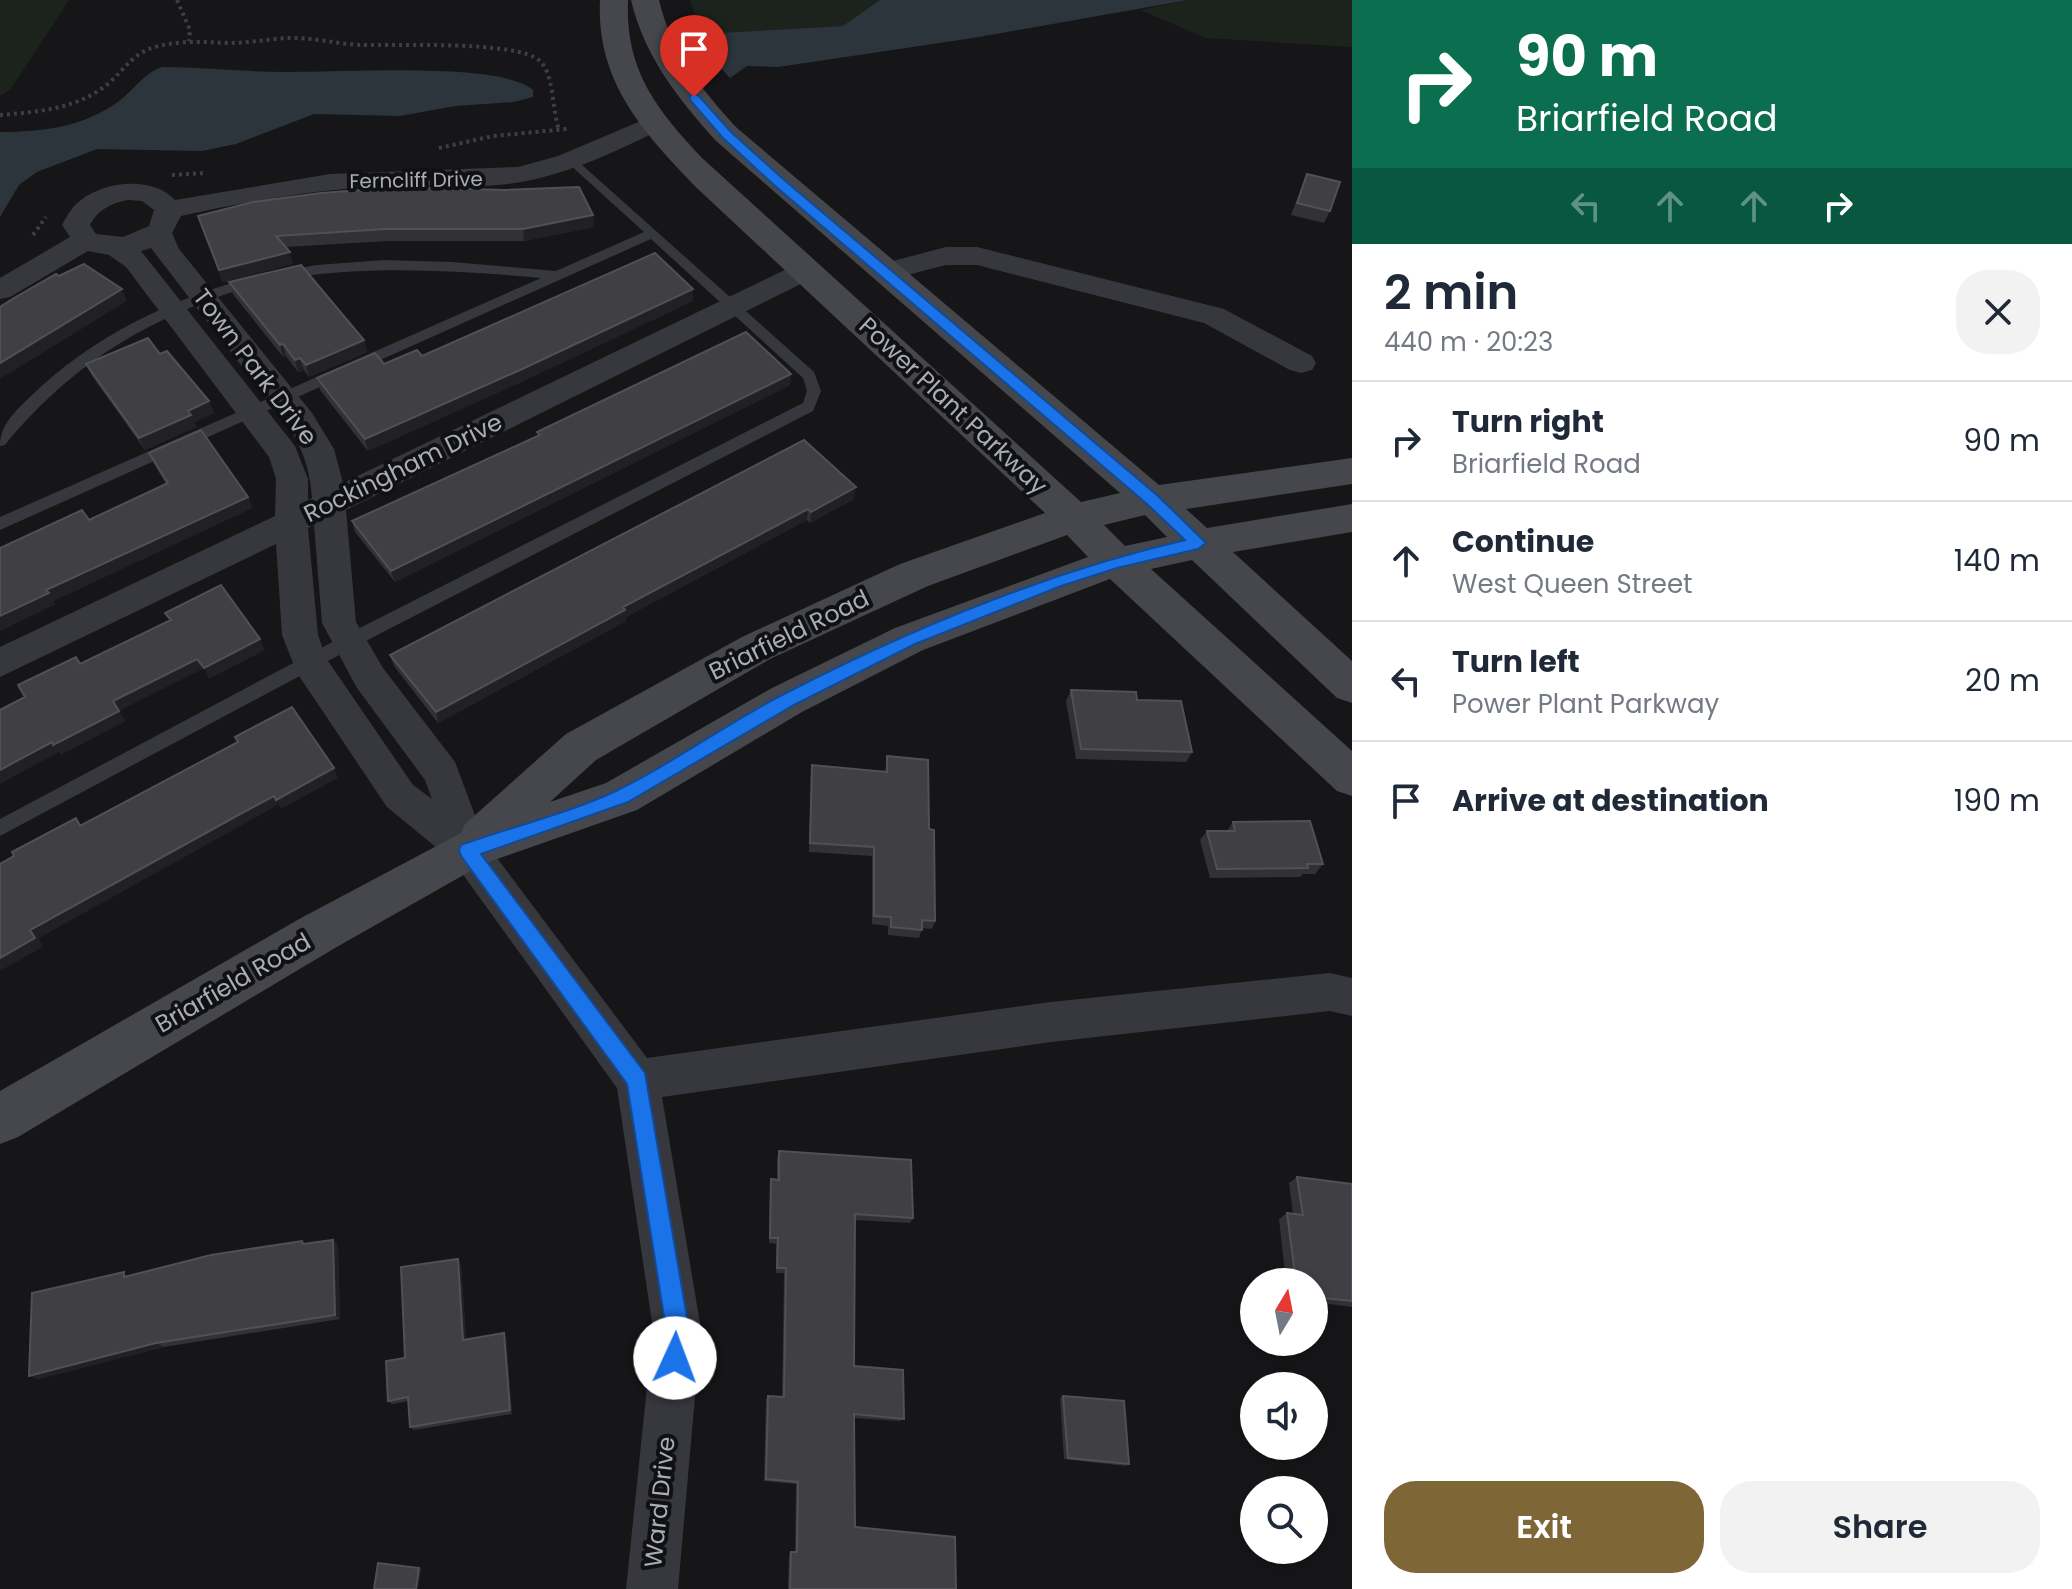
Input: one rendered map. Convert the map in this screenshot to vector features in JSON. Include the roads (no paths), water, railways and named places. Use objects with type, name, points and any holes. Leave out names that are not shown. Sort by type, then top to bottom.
[{"type":"main road","name":"Power Plant Parkway","points":[[614,0],[612,34],[628,82],[655,123],[710,183],[1029,474],[1117,562],[1352,778]]},
{"type":"main road","points":[[645,0],[655,35],[704,111],[778,182],[1152,500],[1352,686]]},
{"type":"main road","name":"Briarfield Road","points":[[468,850],[581,747],[714,671],[809,622],[914,575],[1073,518],[1152,500],[1352,471]]},
{"type":"main road","name":"Briarfield Road","points":[[0,1119],[318,933],[468,850],[621,797],[787,700],[909,639],[1055,582],[1117,562],[1198,543],[1352,518]]},
{"type":"street","name":"Ferncliff Drive","points":[[101,244],[146,239],[163,221],[321,182],[403,177],[486,179],[534,171],[572,160],[655,123]]},
{"type":"street","points":[[0,290],[101,244],[76,225],[80,215],[99,199],[113,194],[142,192],[155,196],[163,221]]},
{"type":"street","name":"Town Park Drive","points":[[163,221],[166,251],[188,303],[251,413],[284,454],[292,479],[291,523],[300,635],[310,663],[400,796],[468,850]]},
{"type":"street","name":"Town Park Drive","points":[[101,244],[136,261],[188,303],[283,398],[318,449],[326,473],[339,623],[370,678],[442,773],[468,850]]},
{"type":"street","points":[[884,272],[946,256],[994,260],[1214,316],[1301,363]]},
{"type":"street","name":"Rockingham Drive","points":[[0,663],[805,271]]},
{"type":"street","name":"Ward Drive","points":[[468,850],[637,1080],[677,1329],[652,1589]]},
{"type":"street","points":[[637,1080],[1051,1022],[1330,992],[1352,997]]},
{"type":"lane","points":[[0,828],[348,642],[808,407],[815,396],[815,385],[809,375],[572,160]]},
{"type":"lane","points":[[0,524],[653,233]]},
{"type":"lane","points":[[0,441],[31,404],[97,349],[188,303],[233,287],[328,266],[380,262],[557,276]]}]
